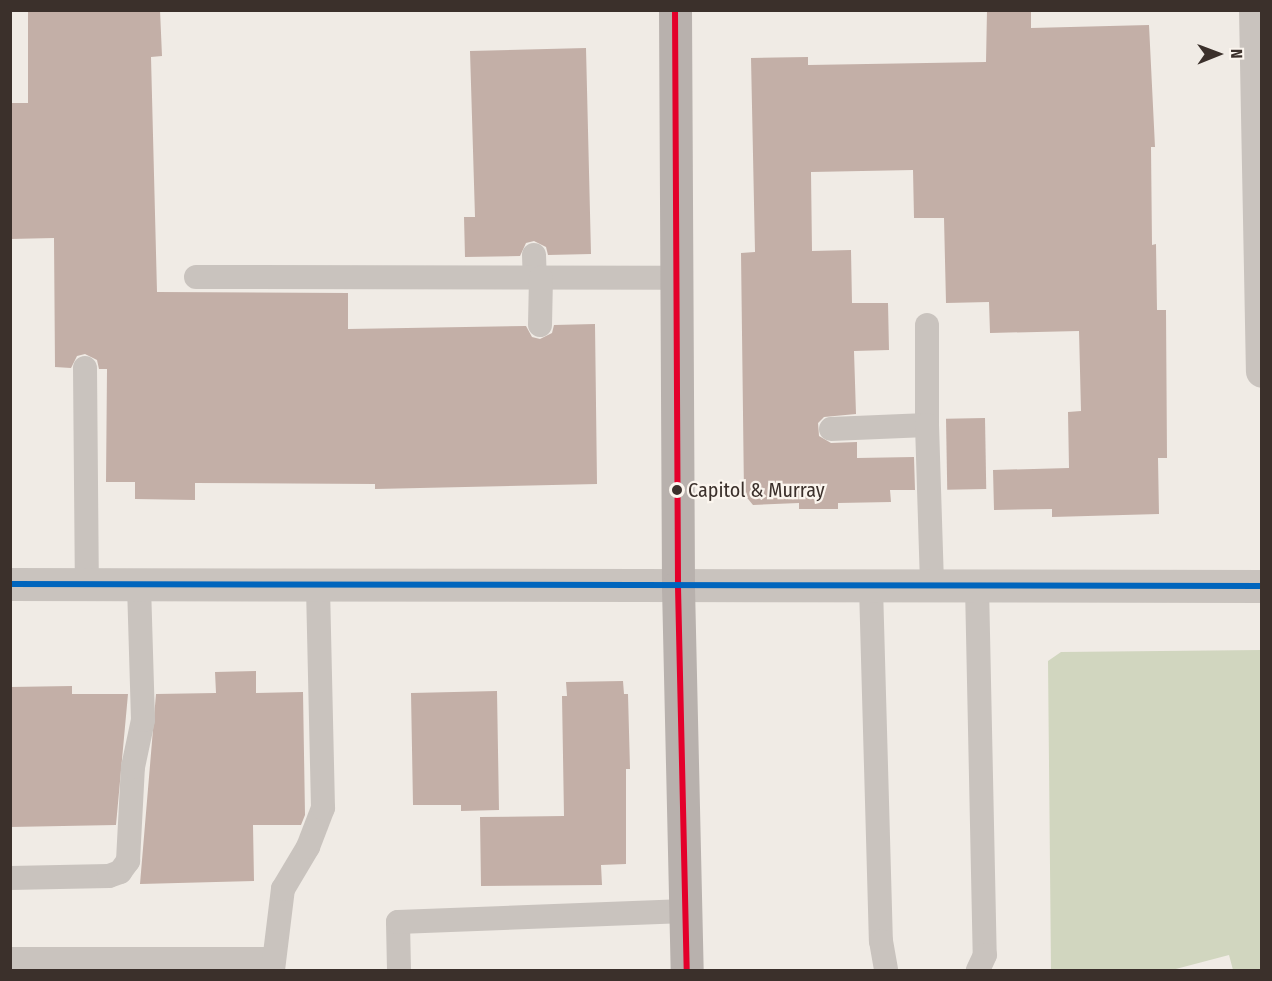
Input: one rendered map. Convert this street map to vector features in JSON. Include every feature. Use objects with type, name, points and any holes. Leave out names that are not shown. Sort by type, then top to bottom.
[{"type":"main road","points":[[675,10],[678,587],[687,970]]},
{"type":"street","points":[[1254,10],[1262,371]]},
{"type":"street","points":[[10,584],[932,588],[1262,586]]},
{"type":"lane","points":[[196,277],[536,270],[676,278]]},
{"type":"lane","points":[[536,270],[540,326]]},
{"type":"lane","points":[[927,325],[927,425],[932,588]]},
{"type":"lane","points":[[85,368],[87,584]]},
{"type":"lane","points":[[831,429],[927,425]]},
{"type":"lane","points":[[10,878],[109,876],[120,872],[128,861],[133,767],[143,720],[139,585]]},
{"type":"lane","points":[[10,959],[273,965],[283,889],[309,847],[323,807],[318,585]]},
{"type":"lane","points":[[977,586],[985,955],[978,970]]},
{"type":"lane","points":[[871,587],[881,941],[886,970]]},
{"type":"lane","points":[[399,970],[398,922],[686,911]]},
{"type":"green space","points":[[1261,650],[1261,970],[1233,970],[1229,955],[1172,970],[1051,970],[1048,661],[1061,652]]},
{"type":"building","points":[[28,10],[160,10],[162,56],[151,57],[157,292],[348,293],[348,329],[526,326],[532,337],[540,339],[552,333],[554,325],[595,324],[597,484],[375,489],[375,484],[195,483],[195,500],[135,499],[135,482],[106,482],[107,369],[99,369],[97,360],[85,354],[77,356],[71,368],[55,367],[54,238],[10,239],[10,103],[28,103]]},
{"type":"building","points":[[987,10],[1031,10],[1031,28],[1149,25],[1155,147],[1151,147],[1152,245],[1156,244],[1157,310],[1166,310],[1167,458],[1158,458],[1159,514],[1052,517],[1052,509],[994,510],[993,470],[1069,468],[1068,412],[1081,411],[1079,331],[990,333],[989,302],[946,303],[944,218],[914,218],[913,170],[811,172],[812,251],[851,250],[852,303],[888,303],[889,350],[854,351],[856,414],[824,417],[818,423],[819,436],[831,443],[857,442],[857,458],[914,457],[915,490],[890,490],[891,502],[838,503],[838,509],[799,509],[799,503],[753,505],[744,494],[741,253],[755,252],[751,58],[808,57],[808,65],[986,62]]},
{"type":"building","points":[[586,48],[591,254],[548,255],[546,247],[534,241],[526,243],[520,256],[465,257],[464,217],[475,217],[470,51]]},
{"type":"building","points":[[985,418],[986,489],[947,490],[946,419]]},
{"type":"building","points":[[256,671],[256,693],[303,692],[305,815],[301,825],[253,825],[254,881],[140,884],[156,694],[216,693],[215,672]]},
{"type":"building","points":[[623,681],[624,694],[628,694],[630,769],[626,769],[626,864],[601,865],[602,885],[481,886],[480,817],[564,816],[562,696],[567,696],[566,682]]},
{"type":"building","points":[[72,686],[72,694],[128,694],[116,825],[10,827],[10,687]]},
{"type":"building","points":[[497,691],[499,810],[461,811],[461,805],[413,805],[411,693]]},
{"type":"transit line","points":[[675,10],[678,587],[687,970]]},
{"type":"transit line","points":[[10,584],[1262,586]]},
{"type":"place","name":"Capitol & Murray","points":[[677,490]]}]
